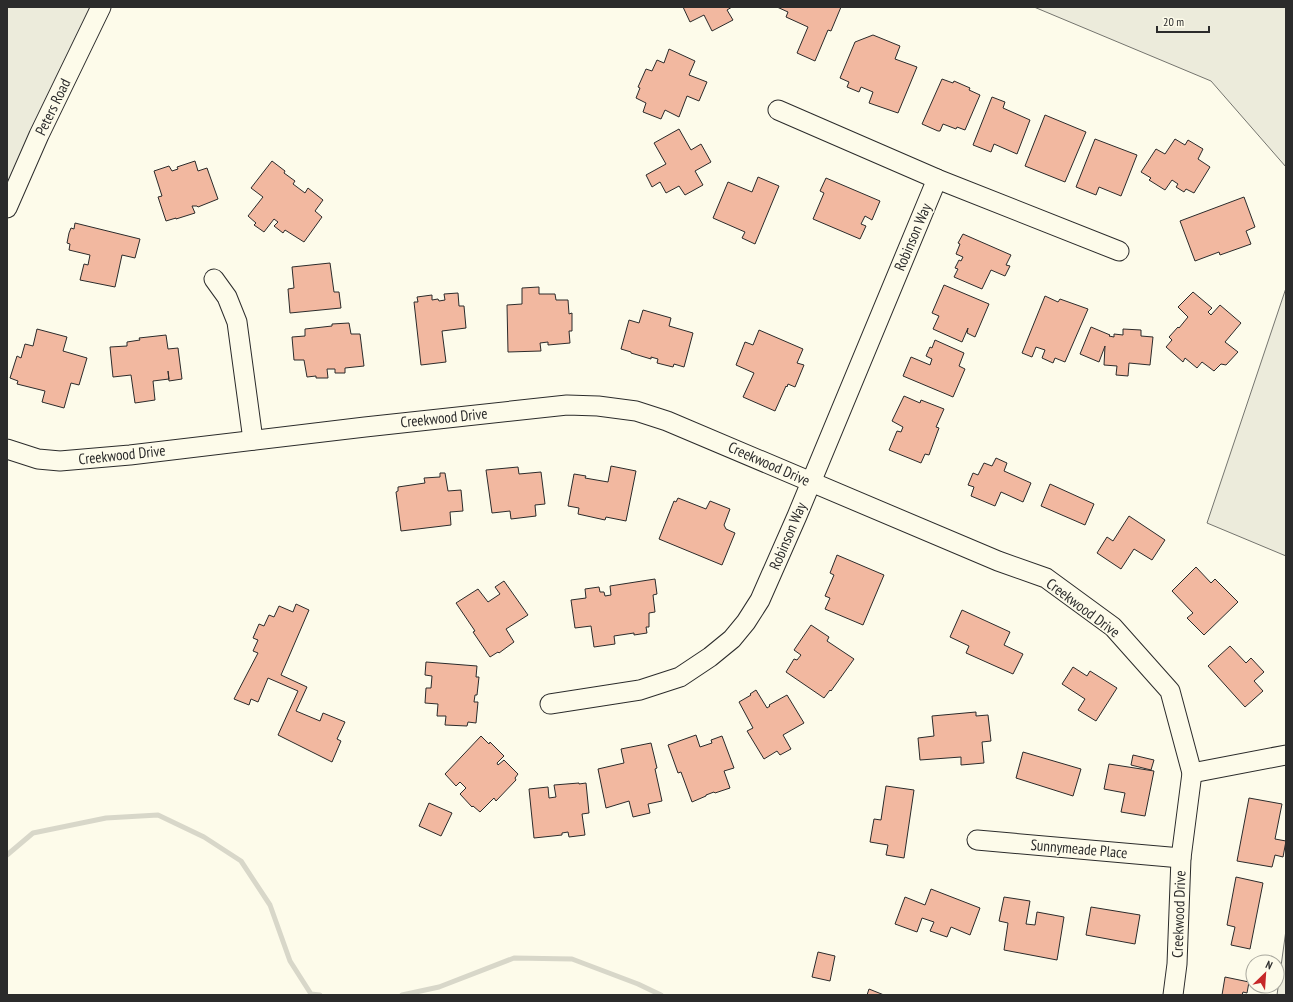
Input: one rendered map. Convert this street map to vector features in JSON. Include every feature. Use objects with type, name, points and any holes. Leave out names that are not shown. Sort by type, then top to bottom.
[{"type":"street","name":"Peters Road","points":[[7,208],[39,135],[101,7]]},
{"type":"street","points":[[778,110],[937,179],[1119,251]]},
{"type":"street","name":"Robinson Way","points":[[550,704],[640,690],[680,677],[710,657],[726,644],[746,622],[760,600],[811,483],[937,179]]},
{"type":"street","points":[[214,279],[227,297],[237,322],[253,440]]},
{"type":"street","name":"Creekwood Drive","points":[[7,449],[38,458],[60,461],[130,455],[559,406],[598,406],[636,412],[667,421],[998,561],[1046,578],[1113,627],[1170,691],[1192,773],[1181,858],[1177,964],[1172,995]]},
{"type":"street","points":[[1192,773],[1286,755]]},
{"type":"street","name":"Sunnymeade Place","points":[[977,840],[1181,858]]},
{"type":"shaded area","points":[[7,7],[101,7],[7,208]]},
{"type":"shaded area","points":[[1034,7],[1286,7],[1286,167],[1211,81]]},
{"type":"shaded area","points":[[1286,288],[1286,556],[1207,523]]},
{"type":"shaded area","points":[[1286,930],[1286,995],[1277,995],[1285,994],[1285,954],[1283,954]]},
{"type":"building","points":[[683,7],[732,7],[727,10],[733,20],[712,31],[704,15],[690,22]]},
{"type":"building","points":[[777,7],[841,7],[831,31],[828,30],[815,61],[797,53],[808,27],[786,17],[788,12]]},
{"type":"building","points":[[873,35],[900,46],[895,59],[917,67],[898,113],[869,103],[873,92],[861,87],[859,92],[847,87],[849,82],[840,78],[855,42]]},
{"type":"building","points":[[669,49],[695,61],[689,75],[707,82],[699,101],[687,96],[679,117],[665,110],[661,119],[643,112],[646,103],[636,98],[640,88],[638,87],[646,69],[652,71],[657,60],[664,63]]},
{"type":"building","points":[[942,79],[953,83],[954,81],[970,88],[969,90],[980,95],[965,130],[957,127],[956,129],[943,124],[940,131],[938,131],[922,124]]},
{"type":"building","points":[[992,97],[1005,102],[1003,108],[1030,120],[1017,154],[994,144],[991,152],[973,145]]},
{"type":"building","points":[[1045,115],[1086,132],[1065,182],[1025,166]]},
{"type":"building","points":[[679,129],[691,150],[701,144],[711,162],[695,171],[703,185],[685,195],[679,186],[666,193],[660,182],[652,187],[646,175],[666,164],[654,143]]},
{"type":"building","points":[[1095,139],[1137,155],[1121,196],[1099,187],[1096,195],[1076,187]]},
{"type":"building","points":[[1175,139],[1185,145],[1188,140],[1203,149],[1198,159],[1210,167],[1194,193],[1186,189],[1184,192],[1176,187],[1178,184],[1172,180],[1165,190],[1149,180],[1151,178],[1141,172],[1156,149],[1165,154]]},
{"type":"building","points":[[195,161],[198,171],[207,168],[218,199],[198,207],[192,206],[195,213],[166,221],[158,197],[162,196],[154,171],[169,166],[172,171],[178,169],[177,167]]},
{"type":"building","points":[[272,161],[295,181],[293,184],[305,193],[308,188],[323,200],[315,211],[322,217],[304,242],[285,230],[283,233],[274,226],[278,222],[274,219],[264,232],[254,225],[256,223],[248,216],[263,197],[251,188]]},
{"type":"building","points":[[758,177],[779,186],[755,244],[742,238],[745,232],[713,218],[728,182],[752,192]]},
{"type":"building","points":[[826,178],[880,201],[872,220],[865,216],[861,224],[866,226],[860,239],[813,219],[824,193],[820,191]]},
{"type":"building","points":[[1244,197],[1255,227],[1246,231],[1251,244],[1220,255],[1219,252],[1195,261],[1180,221]]},
{"type":"building","points":[[75,223],[140,239],[135,258],[122,255],[115,287],[80,280],[84,264],[88,265],[90,255],[69,250],[70,244],[67,243],[69,233],[71,228],[74,229]]},
{"type":"building","points":[[963,234],[1011,255],[1006,265],[1010,266],[1005,276],[991,270],[982,289],[954,277],[958,269],[955,268],[959,260],[961,261],[963,257],[956,254],[960,244],[958,243]]},
{"type":"building","points":[[330,263],[334,292],[339,292],[341,308],[290,313],[288,289],[294,288],[292,267]]},
{"type":"building","points":[[944,285],[989,304],[975,337],[967,333],[968,328],[962,342],[933,329],[939,316],[932,313]]},
{"type":"building","points":[[539,287],[539,294],[555,294],[556,300],[568,300],[569,314],[572,313],[572,331],[569,331],[570,343],[548,345],[548,342],[540,343],[541,351],[508,352],[507,305],[522,304],[522,288]]},
{"type":"building","points":[[1193,292],[1212,308],[1208,312],[1211,315],[1220,305],[1241,323],[1225,342],[1238,352],[1226,365],[1221,364],[1214,371],[1202,362],[1197,368],[1185,358],[1183,362],[1166,347],[1172,340],[1169,337],[1188,317],[1178,307]]},
{"type":"building","points":[[458,293],[459,306],[464,306],[466,328],[442,331],[446,362],[421,365],[414,302],[418,302],[417,297],[432,295],[432,300],[438,299],[439,301],[445,300],[444,294]]},
{"type":"building","points":[[1045,296],[1058,302],[1060,299],[1088,309],[1065,362],[1055,358],[1053,363],[1042,358],[1045,350],[1036,347],[1032,357],[1022,353]]},
{"type":"building","points":[[643,310],[671,318],[669,326],[693,333],[684,367],[674,364],[673,367],[657,363],[658,359],[651,357],[651,359],[621,349],[629,320],[639,323]]},
{"type":"building","points":[[349,323],[351,334],[360,334],[364,366],[345,368],[345,373],[335,373],[335,369],[327,369],[328,378],[316,378],[316,376],[307,377],[304,360],[294,360],[292,337],[305,336],[305,329],[332,326],[332,324]]},
{"type":"building","points":[[1091,327],[1114,337],[1114,334],[1123,335],[1123,329],[1141,330],[1141,336],[1153,337],[1150,365],[1129,363],[1128,376],[1116,375],[1117,366],[1104,365],[1105,346],[1099,362],[1080,354]]},
{"type":"building","points":[[37,329],[67,337],[63,351],[87,358],[79,385],[71,383],[64,408],[42,402],[45,391],[17,384],[18,381],[10,378],[17,356],[21,358],[25,344],[33,346]]},
{"type":"building","points":[[759,330],[803,349],[797,363],[804,365],[795,387],[788,384],[787,387],[786,386],[775,411],[743,397],[754,373],[736,365],[745,342],[753,345]]},
{"type":"building","points":[[166,335],[168,349],[178,348],[182,379],[153,381],[155,400],[135,403],[131,375],[113,377],[110,347],[127,346],[127,342],[140,340],[139,338]]},
{"type":"building","points":[[935,340],[964,353],[959,366],[965,369],[953,397],[903,376],[911,357],[930,365],[932,359],[926,356],[930,347],[932,348]]},
{"type":"building","points":[[904,396],[920,403],[921,400],[944,409],[936,427],[939,428],[929,455],[925,454],[921,463],[889,450],[897,431],[901,432],[903,427],[892,421]]},
{"type":"building","points":[[996,458],[1007,463],[1004,471],[1031,483],[1023,502],[1001,492],[995,506],[971,496],[974,487],[968,485],[973,473],[978,475],[984,463],[992,466]]},
{"type":"building","points":[[611,466],[636,471],[626,521],[606,517],[605,520],[578,514],[579,508],[568,506],[574,474],[586,476],[585,478],[608,482]]},
{"type":"building","points":[[518,467],[519,474],[541,472],[545,504],[535,505],[536,516],[511,519],[510,511],[492,513],[486,470]]},
{"type":"building","points":[[440,473],[445,473],[448,491],[461,490],[463,511],[450,512],[451,525],[401,531],[396,492],[398,491],[398,487],[425,483],[424,478],[440,477]]},
{"type":"building","points":[[1050,484],[1094,504],[1085,525],[1041,506]]},
{"type":"building","points":[[678,498],[706,509],[710,501],[730,509],[724,525],[726,529],[735,533],[722,565],[659,539],[674,501],[676,502]]},
{"type":"building","points":[[1129,516],[1165,540],[1152,560],[1134,549],[1121,569],[1097,553],[1107,537],[1113,541]]},
{"type":"building","points":[[837,555],[884,575],[863,625],[825,609],[830,598],[825,596],[834,575],[830,573]]},
{"type":"building","points":[[1196,567],[1211,583],[1215,579],[1238,602],[1204,635],[1187,618],[1193,613],[1172,591]]},
{"type":"building","points":[[655,579],[657,594],[653,595],[655,612],[649,613],[649,627],[646,627],[647,633],[614,636],[615,644],[594,647],[591,626],[575,628],[571,600],[586,598],[585,589],[599,587],[600,592],[604,592],[605,596],[611,595],[610,586]]},
{"type":"building","points":[[504,581],[528,615],[506,629],[514,642],[499,653],[498,652],[490,657],[456,603],[478,589],[488,602],[500,594],[495,587]]},
{"type":"building","points":[[296,604],[309,610],[281,675],[307,687],[296,711],[320,721],[323,713],[345,722],[337,739],[341,741],[332,762],[278,735],[298,691],[268,678],[258,702],[251,699],[249,705],[234,699],[258,653],[253,651],[258,640],[253,638],[259,624],[264,626],[269,615],[274,617],[279,606],[293,612]]},
{"type":"building","points":[[962,610],[1010,632],[1004,645],[1023,654],[1013,674],[966,653],[969,646],[950,637]]},
{"type":"building","points":[[811,625],[829,637],[827,641],[854,659],[831,691],[830,690],[824,698],[786,672],[794,659],[797,660],[801,655],[794,650]]},
{"type":"building","points":[[1230,646],[1246,663],[1251,658],[1264,672],[1254,681],[1263,691],[1245,707],[1208,666]]},
{"type":"building","points":[[426,662],[477,666],[476,677],[479,677],[477,695],[475,695],[474,702],[478,702],[476,723],[468,722],[467,726],[445,725],[446,716],[437,716],[438,704],[425,703],[426,688],[431,688],[432,676],[425,675]]},
{"type":"building","points":[[1073,667],[1087,676],[1090,671],[1117,688],[1096,721],[1078,710],[1085,699],[1062,684]]},
{"type":"building","points":[[756,690],[767,708],[770,706],[769,705],[787,695],[804,723],[783,735],[791,749],[780,755],[777,751],[764,759],[747,731],[753,728],[739,702],[751,695],[750,694]]},
{"type":"building","points":[[976,712],[976,716],[988,715],[991,741],[982,742],[984,763],[961,765],[961,757],[920,760],[918,738],[934,736],[932,716]]},
{"type":"building","points":[[696,735],[700,747],[712,743],[711,740],[722,736],[734,768],[724,771],[730,788],[715,793],[714,792],[692,802],[681,772],[678,773],[668,745]]},
{"type":"building","points":[[481,736],[489,744],[490,742],[504,756],[497,763],[498,765],[504,760],[518,774],[515,778],[516,780],[496,801],[494,798],[480,812],[473,806],[472,807],[460,794],[466,788],[460,782],[456,786],[445,774]]},
{"type":"building","points":[[651,743],[657,768],[655,769],[662,801],[648,804],[650,813],[633,817],[629,801],[606,808],[598,769],[624,763],[621,749]]},
{"type":"building","points":[[1023,752],[1081,769],[1073,796],[1016,778]]},
{"type":"building","points":[[1133,755],[1154,760],[1151,770],[1131,765]]},
{"type":"building","points":[[1109,764],[1154,771],[1145,816],[1121,812],[1125,793],[1104,789]]},
{"type":"building","points":[[586,783],[589,813],[582,814],[585,835],[569,837],[568,832],[562,833],[562,835],[534,838],[529,789],[548,787],[549,798],[556,797],[554,785]]},
{"type":"building","points":[[886,786],[914,790],[904,858],[886,855],[888,845],[870,842],[874,819],[881,820]]},
{"type":"building","points":[[1249,798],[1282,804],[1275,839],[1286,841],[1283,857],[1275,855],[1272,867],[1237,861]]},
{"type":"building","points":[[429,803],[452,813],[441,836],[419,826]]},
{"type":"building","points":[[1236,877],[1263,883],[1250,949],[1231,945],[1235,927],[1227,925]]},
{"type":"building","points":[[931,889],[980,908],[970,935],[951,927],[947,937],[930,931],[934,922],[922,918],[917,932],[895,924],[905,897],[925,905]]},
{"type":"building","points":[[1004,897],[1030,901],[1026,924],[1035,925],[1037,912],[1064,917],[1057,960],[1004,950],[1008,923],[999,921]]},
{"type":"building","points":[[1091,907],[1140,915],[1135,944],[1086,935]]},
{"type":"building","points":[[818,952],[835,956],[830,981],[812,977]]},
{"type":"building","points":[[1225,977],[1245,981],[1245,992],[1243,992],[1242,995],[1222,995]]},
{"type":"building","points":[[869,989],[884,995],[867,995]]},
{"type":"waterway","points":[[7,855],[33,833],[106,818],[158,815],[204,837],[241,861],[270,905],[290,961],[311,994],[320,995]]},
{"type":"waterway","points":[[402,995],[439,987],[514,958],[572,959],[638,984],[661,995]]}]
